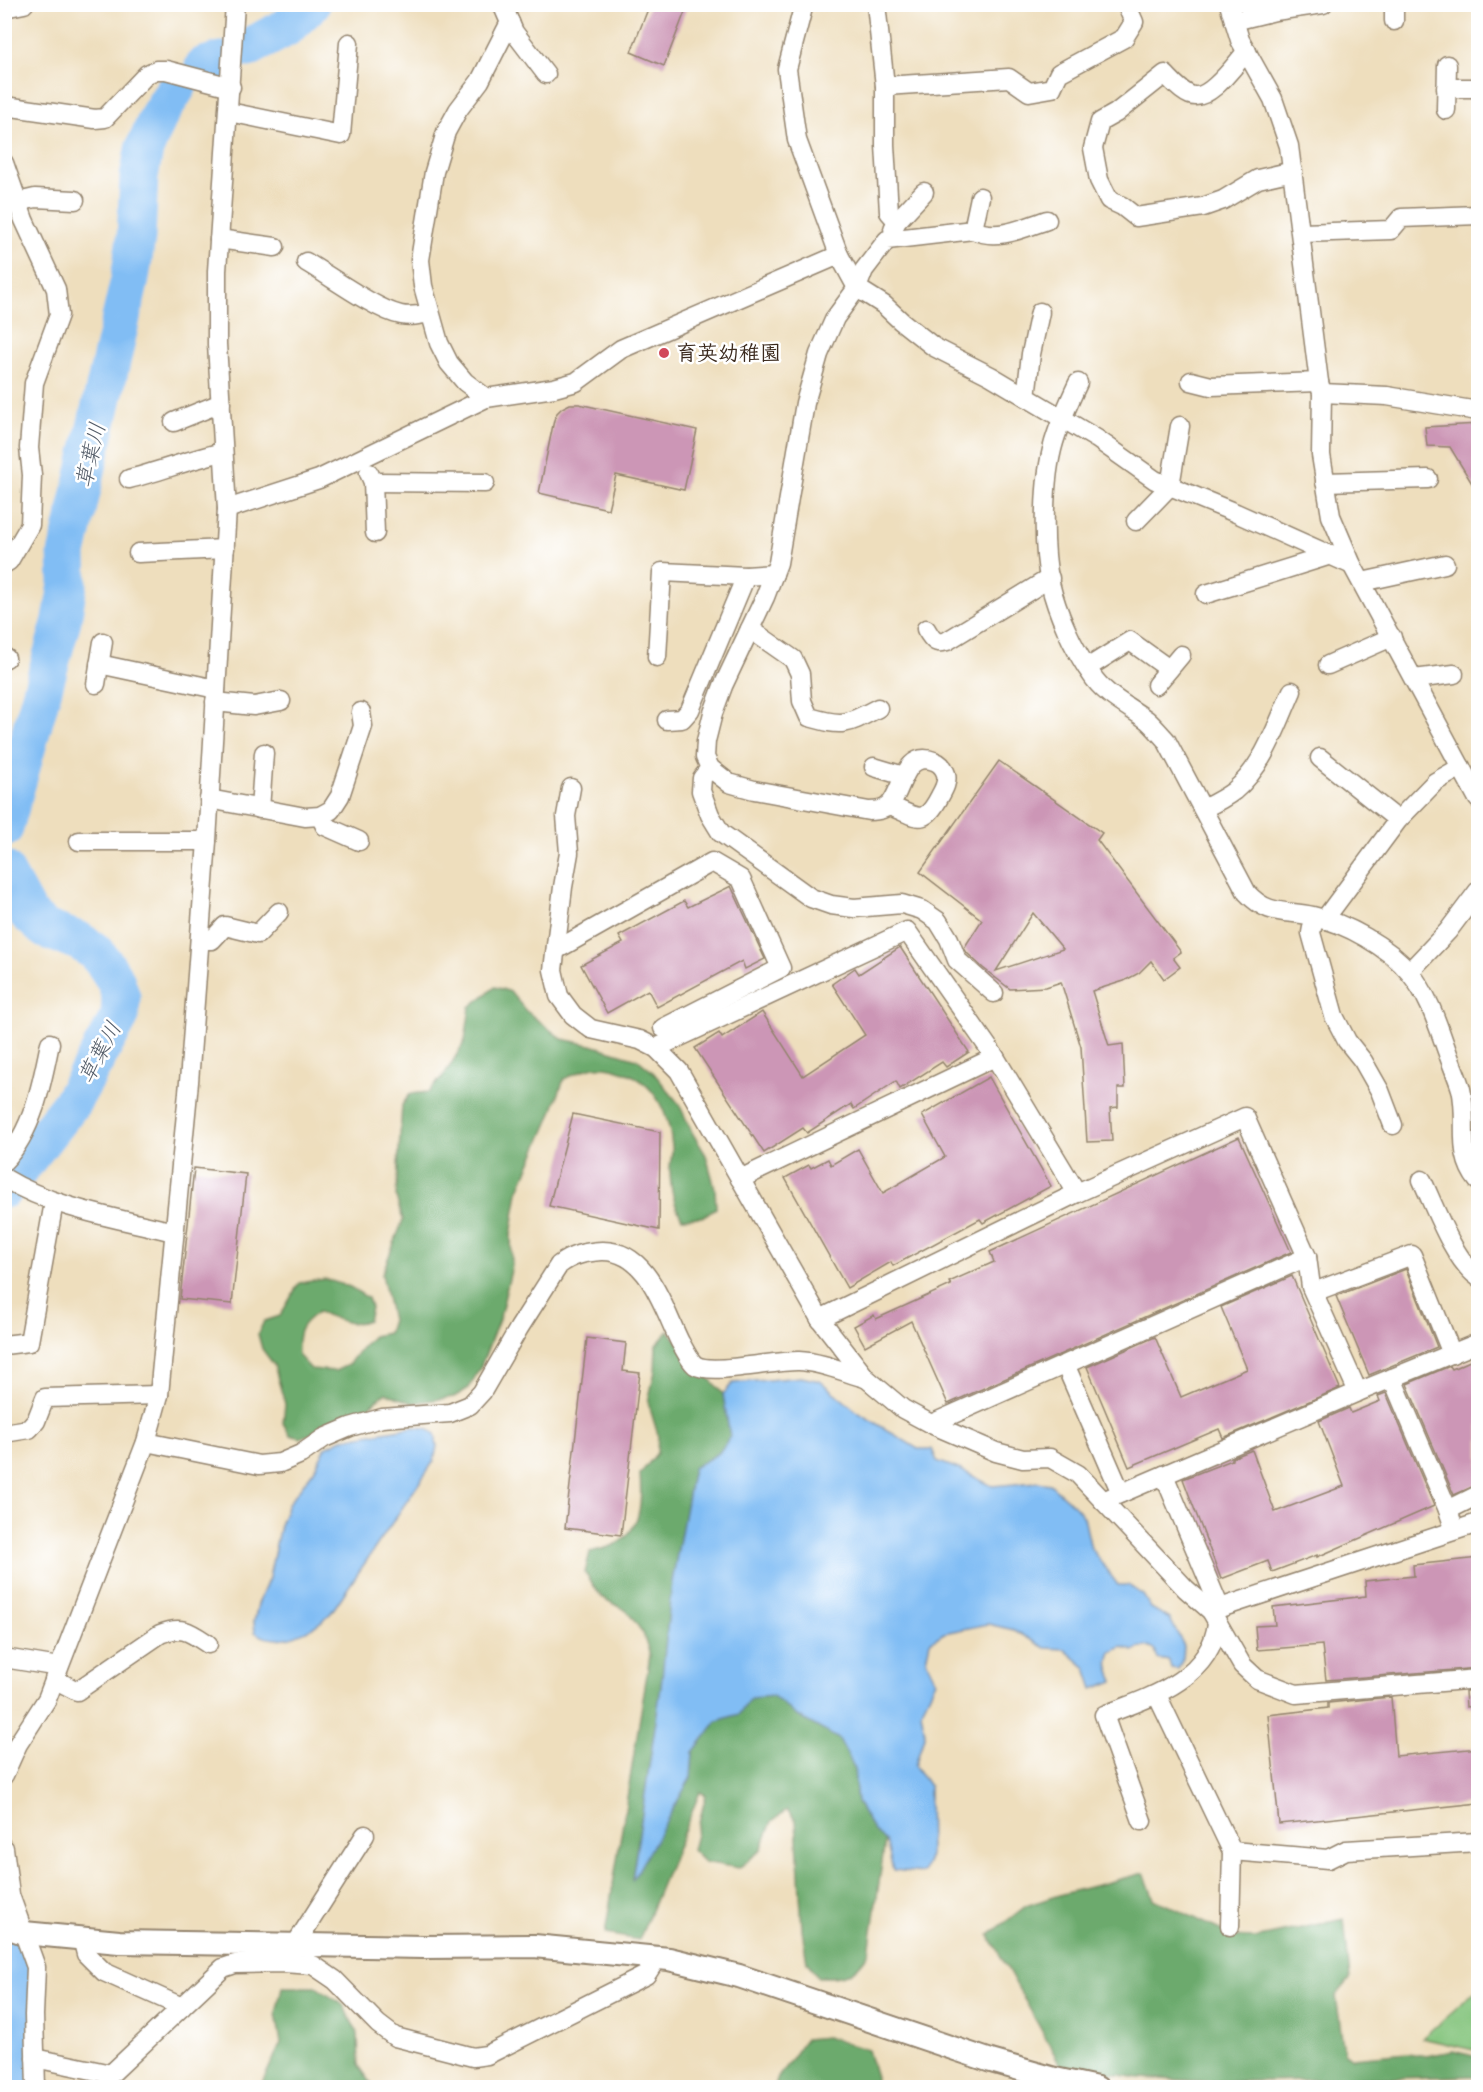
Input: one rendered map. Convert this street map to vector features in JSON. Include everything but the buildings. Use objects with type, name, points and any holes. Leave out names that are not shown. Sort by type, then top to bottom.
[{"type":"street","points":[[4,8],[24,4]]},
{"type":"street","points":[[4,1775],[18,1744],[47,1699],[146,1442],[159,1395],[189,1082],[228,509],[220,404],[217,271],[235,4]]},
{"type":"street","points":[[502,4],[514,32],[546,74]]},
{"type":"street","points":[[804,4],[787,69],[797,140],[840,255],[857,288],[884,305],[934,347],[991,376],[1097,439],[1155,480],[1352,565]]},
{"type":"street","points":[[876,4],[885,86],[885,145],[889,212],[897,221]]},
{"type":"street","points":[[885,86],[1009,78],[1029,92],[1052,88],[1059,73],[1124,38],[1134,22],[1126,4]]},
{"type":"street","points":[[1323,4],[1275,11],[1232,13],[1240,40],[1273,99],[1289,146],[1321,388],[1321,454],[1331,516],[1352,565],[1479,799]]},
{"type":"street","points":[[486,398],[465,382],[449,363],[438,343],[420,261],[434,172],[446,132],[458,110],[480,81],[510,22]]},
{"type":"street","points":[[229,112],[341,135],[350,43]]},
{"type":"street","points":[[1246,51],[1203,96],[1193,97],[1182,92],[1165,74],[1100,122],[1094,148],[1099,180],[1109,200],[1122,206],[1136,217],[1203,207],[1223,200],[1258,178],[1293,171]]},
{"type":"street","points":[[1446,110],[1447,65]]},
{"type":"street","points":[[4,108],[12,107],[95,119],[105,118],[147,74],[156,70],[166,70],[231,87]]},
{"type":"street","points":[[1446,88],[1479,88]]},
{"type":"street","points":[[4,163],[18,202],[56,289],[59,315],[34,383],[29,448],[32,475],[30,525],[9,561],[4,564]]},
{"type":"street","points":[[889,806],[910,816],[921,817],[929,814],[945,788],[947,779],[945,771],[931,760],[918,760],[908,768],[889,806],[869,811],[754,790],[729,783],[710,768],[705,757],[706,741],[713,713],[723,686],[765,597],[778,563],[805,403],[819,354],[836,318],[857,288],[864,270],[887,240],[897,221],[924,192]]},
{"type":"street","points":[[973,230],[980,197]]},
{"type":"street","points":[[18,202],[35,198],[75,200]]},
{"type":"street","points":[[1302,233],[1391,230],[1401,218],[1479,215]]},
{"type":"street","points":[[887,240],[973,230],[981,234],[998,235],[1047,220]]},
{"type":"street","points":[[219,239],[275,247]]},
{"type":"street","points":[[228,509],[319,479],[486,398],[554,388],[576,382],[621,349],[840,255]]},
{"type":"street","points":[[306,262],[386,310],[414,316],[430,313]]},
{"type":"street","points":[[1026,398],[1030,354],[1040,312]]},
{"type":"street","points":[[1191,381],[1211,386],[1321,388],[1479,411]]},
{"type":"street","points":[[1078,383],[1053,444],[1047,473],[1046,536],[1050,578],[1062,616],[1077,651],[1091,676],[1117,700],[1149,722],[1166,740],[1247,893],[1257,904],[1273,911],[1319,918],[1348,928],[1379,945],[1410,971],[1429,1000],[1460,1089],[1465,1115],[1463,1138],[1465,1158],[1472,1173],[1479,1181]]},
{"type":"street","points":[[174,422],[220,404]]},
{"type":"street","points":[[1136,521],[1170,486],[1180,426]]},
{"type":"street","points":[[129,479],[168,469],[188,460],[223,452]]},
{"type":"street","points":[[362,458],[373,482],[375,533]]},
{"type":"street","points":[[1325,482],[1428,479]]},
{"type":"street","points":[[373,482],[485,483]]},
{"type":"street","points":[[138,553],[225,549]]},
{"type":"street","points":[[1206,594],[1331,555]]},
{"type":"street","points":[[1362,582],[1445,564]]},
{"type":"street","points":[[657,657],[662,572],[746,576],[774,574]]},
{"type":"street","points":[[667,720],[682,719],[690,710],[746,576]]},
{"type":"street","points":[[926,630],[933,641],[940,643],[947,641],[1050,578]]},
{"type":"street","points":[[750,628],[793,659],[800,674],[802,701],[809,717],[833,724],[852,722],[878,708]]},
{"type":"street","points":[[1328,665],[1392,637]]},
{"type":"street","points":[[1087,668],[1130,641],[1169,669]]},
{"type":"street","points":[[96,684],[103,642]]},
{"type":"street","points":[[1156,685],[1181,655]]},
{"type":"street","points":[[99,664],[254,706],[281,701]]},
{"type":"street","points":[[1414,679],[1454,674]]},
{"type":"street","points":[[1203,809],[1233,792],[1245,781],[1263,755],[1292,691]]},
{"type":"street","points":[[209,799],[305,817],[320,816],[331,810],[340,796],[363,726],[361,712]]},
{"type":"street","points":[[260,809],[264,753]]},
{"type":"street","points":[[1320,758],[1398,820]]},
{"type":"street","points":[[874,767],[904,776]]},
{"type":"street","points":[[1393,1125],[1380,1091],[1363,1061],[1347,1041],[1334,1016],[1311,933],[1319,918],[1398,820],[1435,782],[1461,767]]},
{"type":"street","points":[[710,768],[702,778],[701,791],[710,815],[721,833],[811,898],[831,905],[854,908],[902,904],[922,910],[938,921],[949,939],[957,960],[994,993]]},
{"type":"street","points":[[571,788],[566,816],[569,852],[562,887],[553,970],[559,996],[573,1015],[591,1029],[639,1040],[656,1048],[679,1071],[820,1319],[866,1378],[903,1409],[931,1424],[996,1452],[1023,1459],[1050,1458],[1078,1474],[1186,1589],[1216,1614]]},
{"type":"street","points":[[320,816],[325,826],[359,840]]},
{"type":"street","points":[[79,841],[207,841]]},
{"type":"street","points":[[556,950],[712,862],[741,879],[781,968],[663,1028]]},
{"type":"street","points":[[1410,971],[1448,931],[1479,891]]},
{"type":"street","points":[[200,940],[212,940],[225,926],[258,934],[279,912]]},
{"type":"street","points":[[656,1048],[907,931],[995,1057],[1077,1192]]},
{"type":"street","points":[[4,1161],[12,1154],[38,1102],[50,1043]]},
{"type":"street","points":[[740,1179],[995,1057]]},
{"type":"street","points":[[820,1319],[1077,1192],[1245,1117],[1307,1257],[1311,1287],[1358,1392]]},
{"type":"street","points":[[4,1178],[26,1191],[54,1202],[174,1232]]},
{"type":"street","points":[[1422,1180],[1460,1258],[1479,1277]]},
{"type":"street","points":[[4,1345],[29,1342],[54,1202]]},
{"type":"street","points":[[146,1442],[260,1465],[280,1463],[300,1454],[324,1438],[350,1427],[382,1418],[450,1413],[470,1405],[482,1392],[559,1265],[568,1258],[591,1252],[611,1251],[628,1258],[643,1270],[694,1365],[710,1369],[800,1361],[866,1378]]},
{"type":"street","points":[[1314,1292],[1412,1255],[1452,1354]]},
{"type":"street","points":[[931,1424],[1307,1257]]},
{"type":"street","points":[[1102,1501],[1479,1343]]},
{"type":"street","points":[[1065,1364],[1121,1493]]},
{"type":"street","points":[[1392,1378],[1456,1530]]},
{"type":"street","points":[[4,1433],[29,1429],[36,1421],[45,1398],[159,1395]]},
{"type":"street","points":[[1164,1475],[1216,1614],[1242,1665],[1257,1679],[1296,1694],[1479,1679]]},
{"type":"street","points":[[1448,1510],[1479,1495]]},
{"type":"street","points":[[1216,1614],[1479,1523]]},
{"type":"street","points":[[1142,1821],[1104,1715],[1157,1695],[1187,1676],[1202,1660],[1216,1637],[1216,1614]]},
{"type":"street","points":[[4,1658],[57,1673],[77,1690],[160,1634],[172,1629],[188,1630],[208,1644]]},
{"type":"street","points":[[1157,1695],[1232,1851],[1230,1926]]},
{"type":"street","points":[[295,1945],[365,1835]]},
{"type":"street","points":[[1232,1851],[1328,1859],[1346,1850],[1479,1842]]},
{"type":"street","points":[[4,1848],[14,1929],[36,1967],[34,2014],[36,2088]]},
{"type":"street","points":[[14,1929],[119,1942],[534,1946],[657,1958],[739,1976],[991,2061],[1097,2088]]},
{"type":"street","points":[[82,1938],[86,1954],[104,1972],[183,2007]]},
{"type":"street","points":[[35,2058],[111,2074],[223,1968],[235,1964],[283,1963],[313,1965],[335,1980],[378,2024],[395,2037],[473,2057],[487,2055],[646,1974],[657,1958]]},
{"type":"green space","points":[[495,987],[511,992],[525,1010],[562,1039],[637,1059],[653,1072],[679,1104],[706,1155],[715,1188],[716,1208],[702,1217],[682,1218],[671,1188],[672,1149],[668,1123],[659,1102],[645,1084],[625,1072],[607,1067],[593,1067],[564,1079],[518,1192],[511,1235],[512,1266],[500,1317],[481,1366],[469,1388],[454,1397],[412,1403],[386,1393],[362,1412],[337,1424],[300,1438],[290,1435],[283,1423],[285,1404],[274,1365],[262,1349],[258,1334],[264,1321],[280,1316],[299,1283],[325,1279],[350,1287],[368,1298],[371,1308],[368,1320],[361,1322],[349,1323],[318,1312],[303,1325],[298,1340],[298,1355],[311,1369],[335,1371],[348,1365],[373,1336],[388,1333],[392,1320],[382,1274],[403,1220],[396,1197],[402,1105],[410,1094],[429,1092],[447,1071],[465,1041],[470,1007]]},
{"type":"green space","points":[[669,1331],[723,1394],[730,1437],[719,1453],[693,1468],[672,1582],[661,1687],[632,1879],[691,1777],[693,1752],[717,1721],[739,1714],[751,1698],[773,1696],[796,1715],[839,1739],[854,1767],[857,1802],[874,1831],[885,1841],[869,1952],[859,1966],[842,1976],[818,1977],[807,1962],[802,1930],[796,1820],[787,1810],[772,1821],[761,1850],[739,1868],[704,1862],[692,1850],[706,1795],[700,1792],[639,1940],[605,1934],[650,1655],[643,1633],[627,1611],[601,1597],[585,1573],[590,1552],[618,1543],[626,1537],[636,1521],[641,1494],[640,1474],[657,1453],[658,1435],[648,1402],[655,1371],[656,1345]]},
{"type":"green space","points":[[1144,1873],[1154,1899],[1235,1937],[1255,1938],[1344,1919],[1350,1979],[1336,1996],[1344,2052],[1352,2058],[1408,2053],[1426,2056],[1453,2051],[1478,2057],[1478,2076],[1218,2082],[1139,2078],[1061,2066],[989,1935],[1026,1906],[1062,1894]]},
{"type":"green space","points":[[282,1987],[316,1987],[343,2005],[358,2034],[359,2066],[374,2087],[260,2087],[281,2043],[276,2013]]},
{"type":"green space","points":[[1477,1990],[1478,2051],[1422,2038]]},
{"type":"green space","points":[[826,2037],[868,2050],[876,2077],[875,2087],[775,2087],[777,2079],[805,2039]]},
{"type":"water","points":[[801,1377],[820,1381],[859,1413],[918,1449],[932,1449],[937,1461],[992,1486],[1037,1482],[1050,1484],[1084,1517],[1091,1549],[1118,1585],[1128,1585],[1143,1595],[1151,1608],[1170,1619],[1184,1646],[1183,1658],[1178,1669],[1171,1668],[1169,1661],[1158,1659],[1155,1650],[1146,1646],[1133,1651],[1122,1647],[1111,1652],[1109,1656],[1109,1667],[1114,1681],[1093,1689],[1086,1668],[1064,1649],[1045,1648],[1014,1630],[988,1624],[944,1633],[930,1642],[926,1660],[936,1681],[921,1712],[925,1733],[915,1766],[929,1786],[930,1856],[923,1873],[893,1870],[886,1841],[874,1831],[857,1802],[854,1767],[839,1739],[796,1715],[773,1696],[751,1698],[739,1714],[717,1721],[693,1752],[691,1777],[632,1881],[661,1687],[672,1582],[693,1468],[719,1453],[730,1437],[723,1394],[733,1383]]},
{"type":"water","points":[[413,1427],[427,1428],[435,1434],[437,1446],[434,1461],[331,1613],[315,1626],[295,1636],[274,1639],[255,1632],[254,1622],[258,1604],[269,1578],[280,1525],[288,1504],[314,1470],[326,1447],[342,1439]]},
{"type":"waterway","name":"草葉川","points":[[248,48],[287,27],[311,4]]},
{"type":"waterway","name":"草葉川","points":[[204,66],[221,61]]},
{"type":"waterway","name":"草葉川","points":[[4,828],[62,620],[68,584],[67,554],[130,279],[136,238],[139,177],[144,150],[159,115],[178,85]]},
{"type":"waterway","name":"草葉川","points":[[4,870],[28,914],[45,929],[79,941],[94,951],[116,982],[121,997],[120,1016],[72,1102],[4,1189]]},
{"type":"waterway","name":"草葉川","points":[[4,1944],[19,1971],[16,2026],[20,2054],[20,2088]]},
{"type":"place","name":"育英幼稚園","points":[[664,353]]}]
